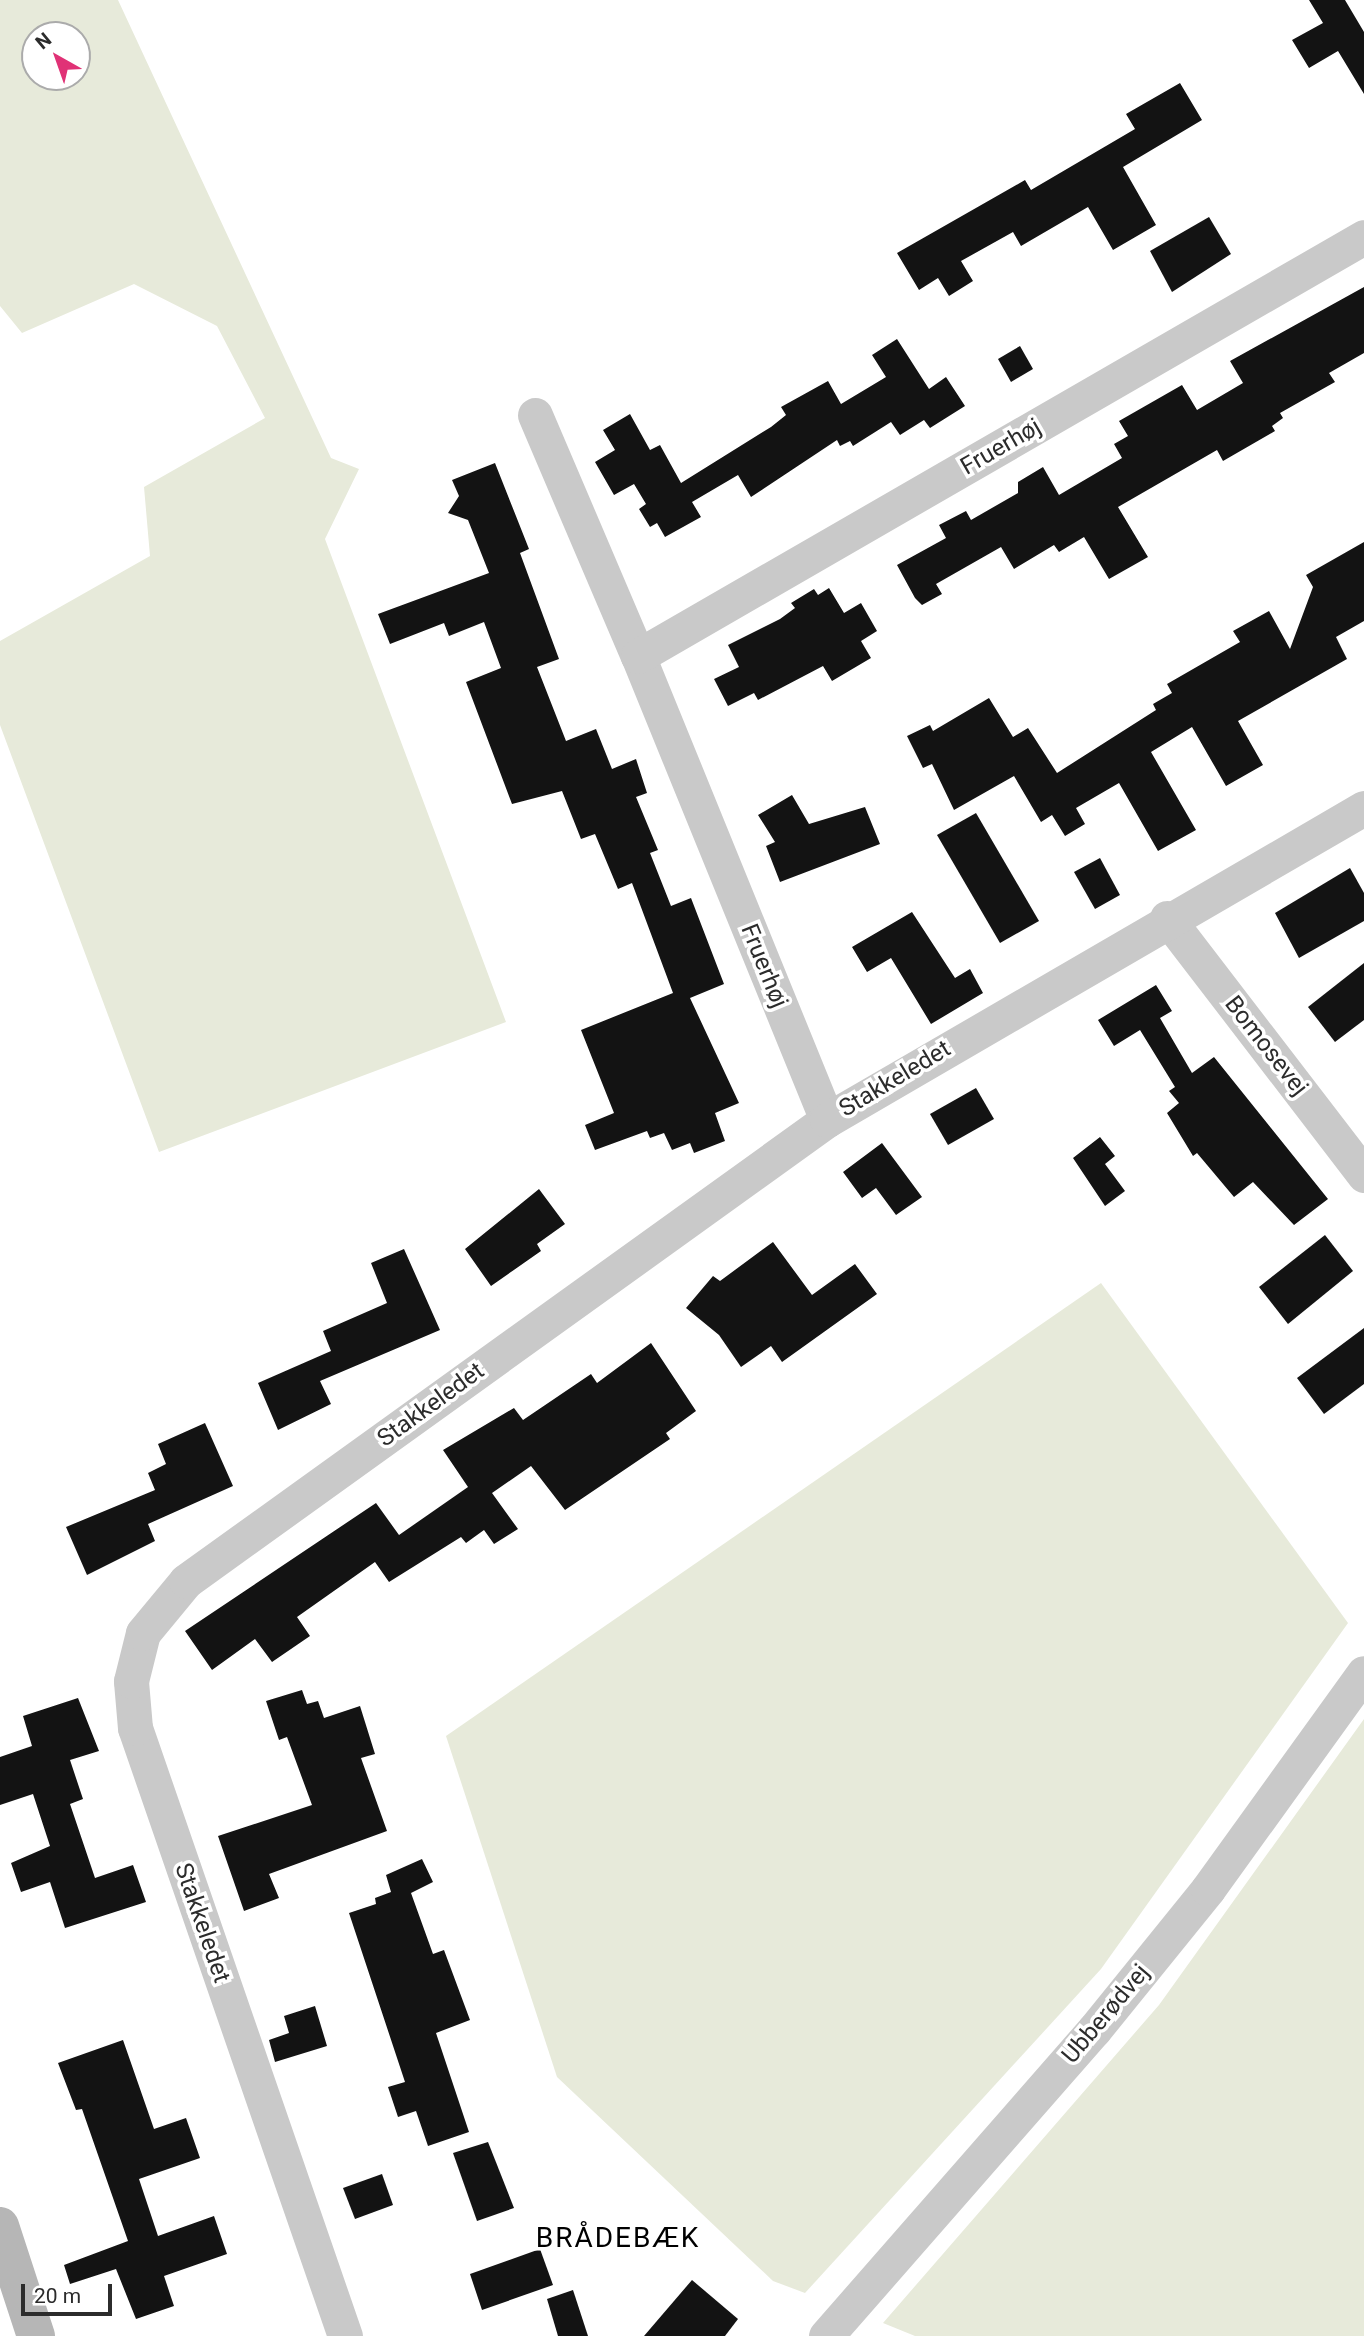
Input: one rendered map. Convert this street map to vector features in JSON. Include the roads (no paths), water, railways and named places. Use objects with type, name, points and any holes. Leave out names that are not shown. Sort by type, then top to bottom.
[{"type":"main road","points":[[0,2226],[36,2336]]},
{"type":"street","name":"Fruerhøj","points":[[638,656],[1364,237]]},
{"type":"street","name":"Fruerhøj","points":[[535,415],[638,656],[827,1120]]},
{"type":"street","name":"Stakkeledet","points":[[345,2336],[135,1728],[131,1681],[143,1633],[186,1581],[827,1120],[1167,918],[1364,808]]},
{"type":"street","name":"Bomosevej","points":[[1167,918],[1364,1175]]},
{"type":"street","name":"Ubberødvej","points":[[825,2336],[1094,2030],[1208,1889],[1364,1673]]},
{"type":"district","name":"BRÅDEBÆK","points":[[618,2238]]}]
